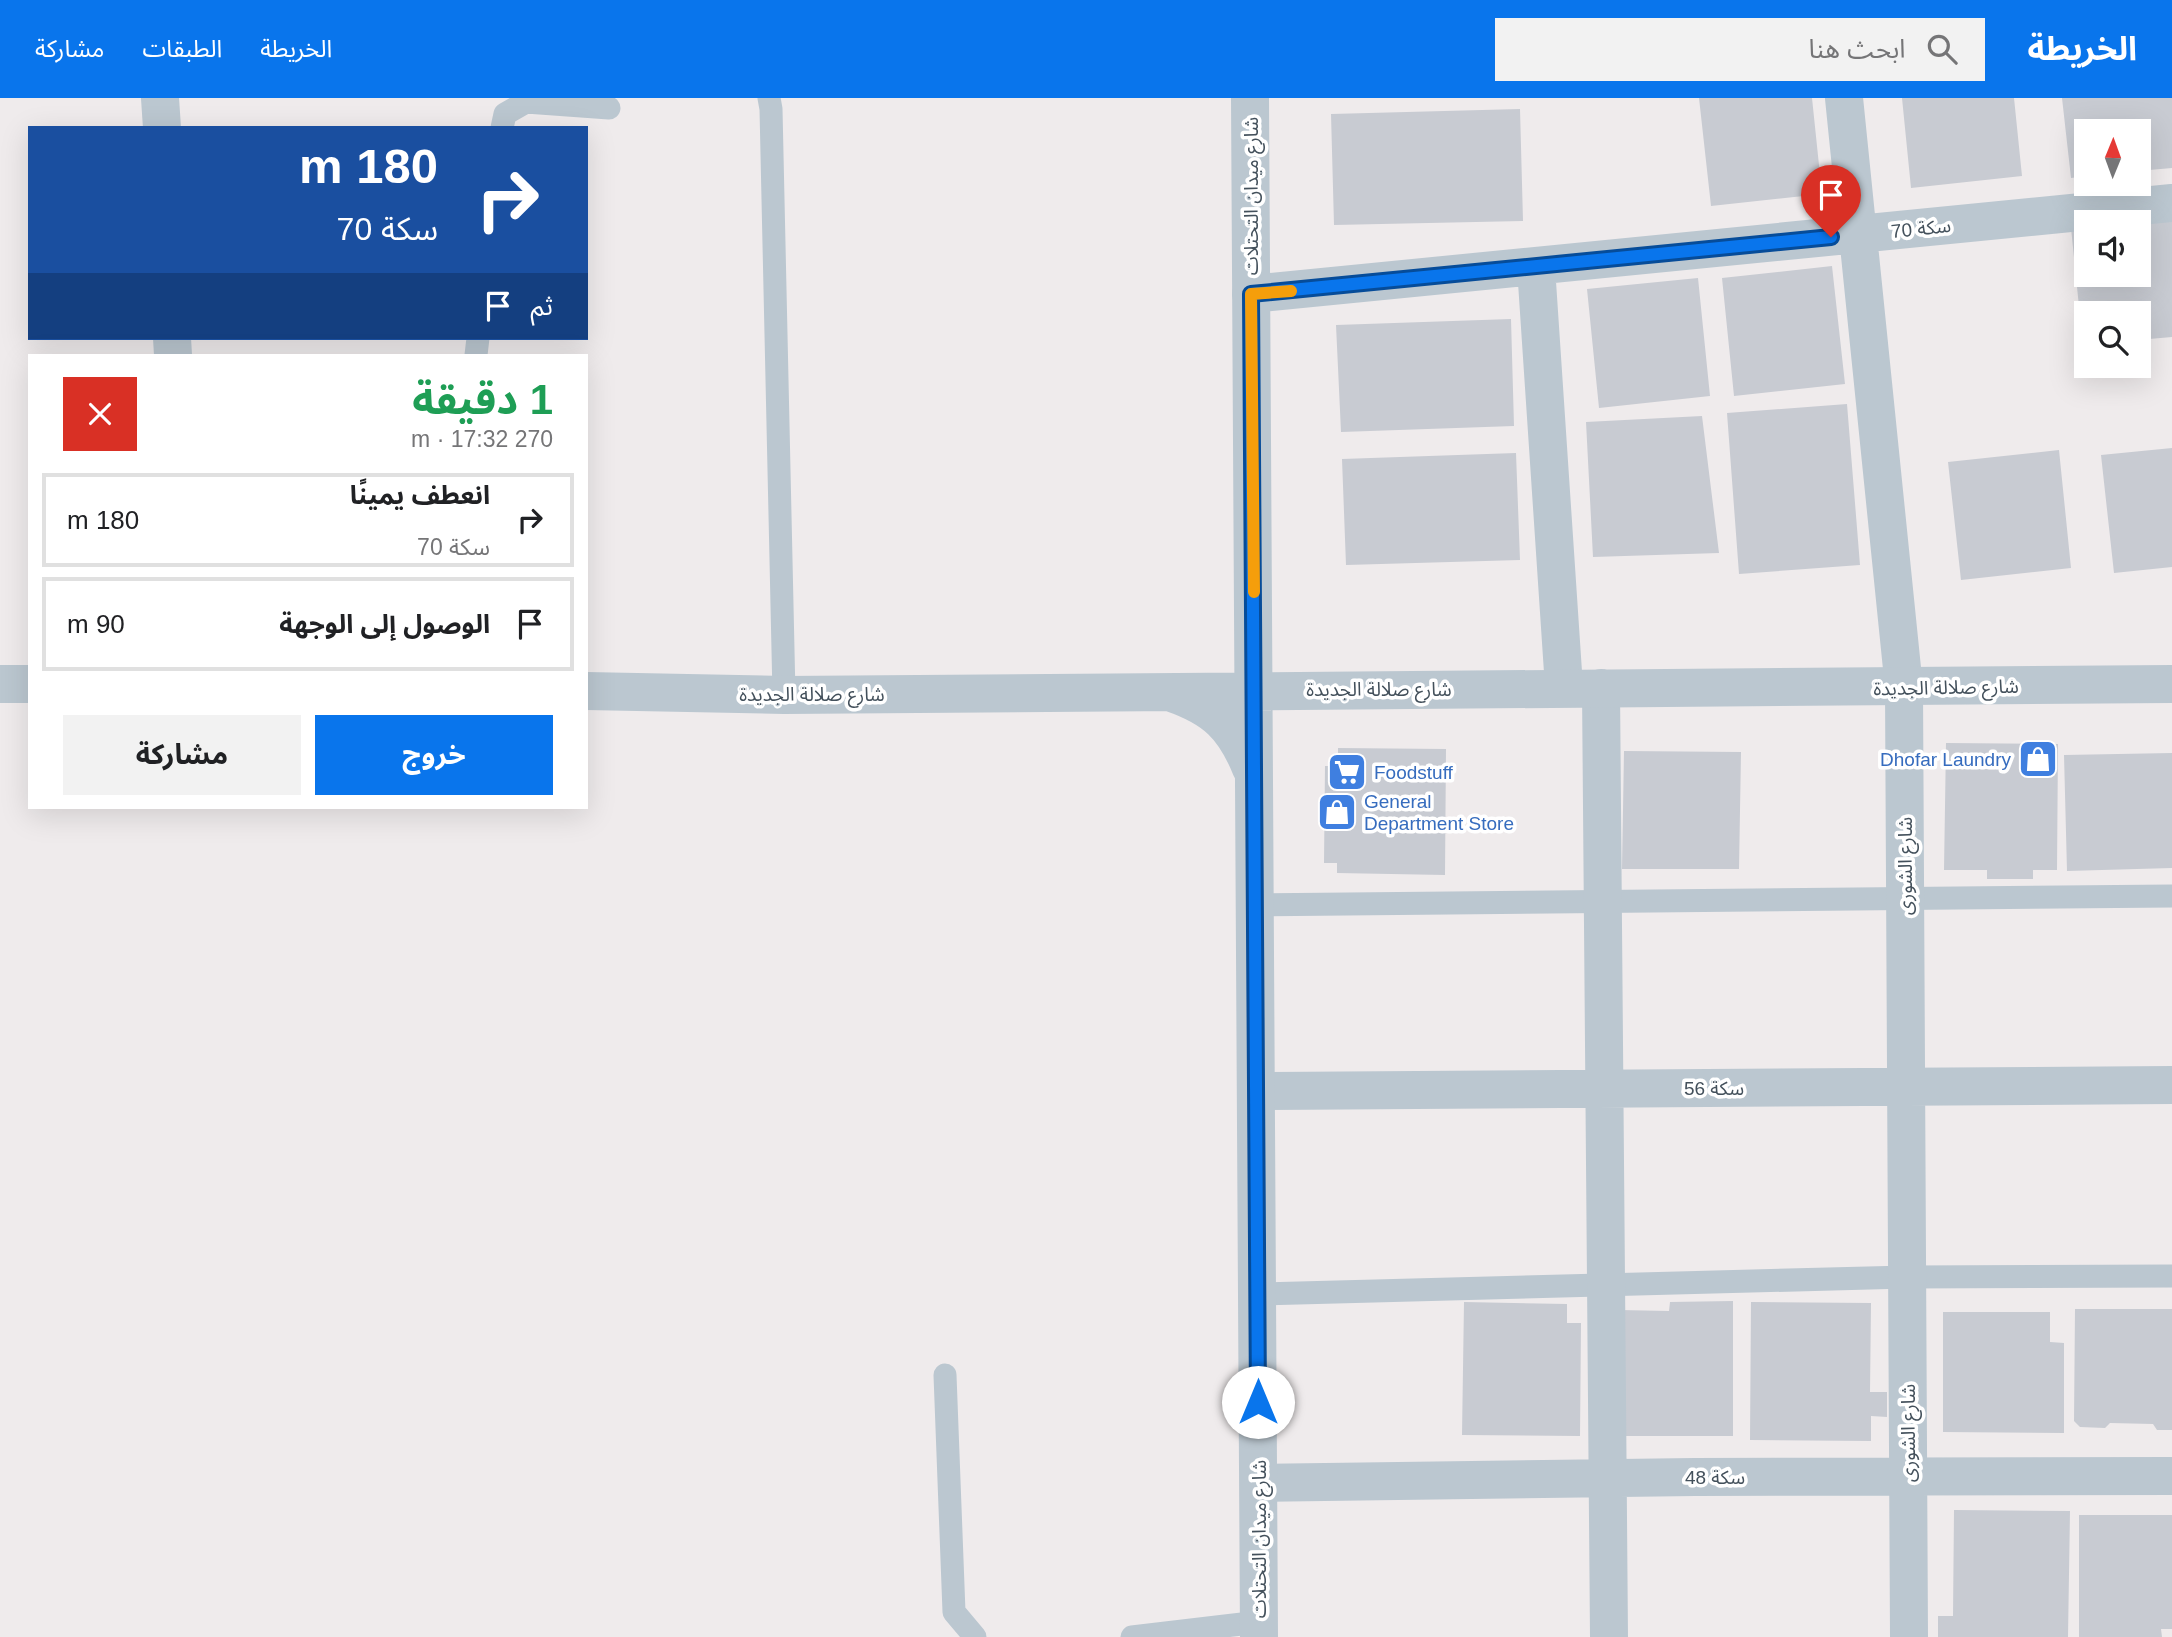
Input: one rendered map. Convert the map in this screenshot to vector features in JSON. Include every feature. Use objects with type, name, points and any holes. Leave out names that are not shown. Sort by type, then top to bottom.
[{"type":"street","points":[[160,98],[162,126]]},
{"type":"street","name":"شارع ميدان التحتلات","points":[[1251,98],[1259,1630]]},
{"type":"street","name":"شارع الشورى","points":[[1844,98],[1904,688],[1909,1637]]},
{"type":"street","name":"سكة 70","points":[[1251,294],[2172,204]]},
{"type":"street","points":[[1536,267],[1564,687]]},
{"type":"street","points":[[1167,691],[1195,684],[1219,667],[1238,643],[1254,610]]},
{"type":"street","points":[[0,684],[28,684]]},
{"type":"street","name":"شارع صلالة الجديدة","points":[[588,691],[784,695],[2172,684]]},
{"type":"street","points":[[1601,688],[1609,1637]]},
{"type":"street","points":[[1167,691],[1203,705],[1228,725],[1245,752],[1254,777]]},
{"type":"street","name":"سكة 56","points":[[1256,1091],[2172,1085]]},
{"type":"street","name":"سكة 48","points":[[1259,1483],[1608,1478],[2172,1476]]},
{"type":"lane","points":[[769,98],[784,695]]},
{"type":"lane","points":[[502,126],[505,114],[526,102],[609,108]]},
{"type":"lane","points":[[1255,905],[2172,897]]},
{"type":"lane","points":[[1257,1294],[1907,1277],[2172,1276]]},
{"type":"lane","points":[[945,1375],[954,1612],[975,1637]]},
{"type":"lane","points":[[1132,1637],[1259,1630]]},
{"type":"building","points":[[1699,98],[1812,98],[1822,194],[1711,206]]},
{"type":"building","points":[[1902,98],[2014,98],[2022,176],[1911,188]]},
{"type":"building","points":[[2062,98],[2172,98],[2172,168],[2151,170],[2151,119],[2074,119],[2074,178],[2071,178]]},
{"type":"building","points":[[1520,109],[1523,221],[1334,225],[1331,114]]},
{"type":"building","points":[[2172,217],[2172,337],[2151,339],[2151,301],[2078,301],[2077,287],[2151,287],[2151,219]]},
{"type":"building","points":[[2071,228],[2074,228],[2074,258]]},
{"type":"building","points":[[1832,266],[1845,384],[1734,396],[1722,278]]},
{"type":"building","points":[[1698,278],[1710,396],[1599,408],[1587,289]]},
{"type":"building","points":[[1511,319],[1514,426],[1341,432],[1336,325]]},
{"type":"building","points":[[1847,404],[1860,565],[1739,574],[1727,413]]},
{"type":"building","points":[[1702,416],[1719,553],[1593,557],[1586,422]]},
{"type":"building","points":[[2172,448],[2172,567],[2114,573],[2101,455]]},
{"type":"building","points":[[2059,450],[2071,568],[1961,580],[1948,462]]},
{"type":"building","points":[[1516,453],[1520,560],[1346,565],[1342,459]]},
{"type":"building","points":[[1946,743],[2058,744],[2057,870],[2033,870],[2033,879],[1987,879],[1987,870],[1944,870]]},
{"type":"building","points":[[1338,748],[1446,749],[1445,875],[1337,873],[1337,863],[1324,863],[1325,766],[1338,766]]},
{"type":"building","points":[[1624,751],[1741,752],[1739,869],[1622,869]]},
{"type":"building","points":[[2172,753],[2172,868],[2067,871],[2064,755]]},
{"type":"building","points":[[1733,1301],[1733,1436],[1620,1436],[1619,1310],[1669,1311],[1670,1302]]},
{"type":"building","points":[[1464,1302],[1567,1304],[1567,1323],[1581,1323],[1580,1436],[1462,1435]]},
{"type":"building","points":[[1751,1302],[1871,1303],[1870,1392],[1887,1392],[1887,1417],[1871,1416],[1871,1441],[1750,1440]]},
{"type":"building","points":[[2075,1309],[2172,1309],[2172,1430],[2157,1430],[2153,1424],[2110,1423],[2105,1428],[2080,1427],[2074,1421]]},
{"type":"building","points":[[1943,1312],[2050,1312],[2050,1342],[2064,1343],[2064,1433],[1943,1432]]},
{"type":"building","points":[[1954,1510],[2070,1511],[2068,1637],[1938,1637],[1938,1616],[1953,1616]]},
{"type":"building","points":[[2079,1515],[2172,1515],[2172,1629],[2161,1629],[2162,1637],[2079,1637]]},
{"type":"slow traffic","points":[[1254,592],[1251,294],[1291,291]]},
{"type":"place","name":"Dhofar Laundry","points":[[2038,759]]},
{"type":"place","name":"Foodstuff","points":[[1347,772]]},
{"type":"place","name":"General Department Store","points":[[1337,812]]},
{"type":"route","points":[[1258,1402],[1251,294],[1831,237]]}]
